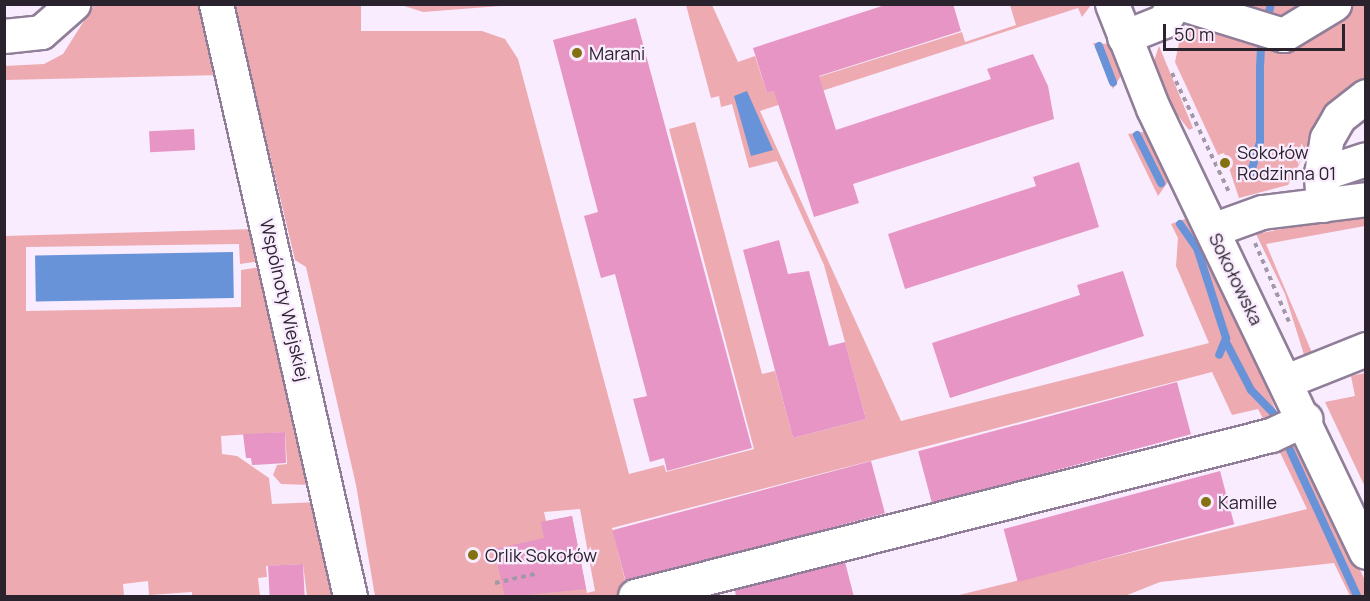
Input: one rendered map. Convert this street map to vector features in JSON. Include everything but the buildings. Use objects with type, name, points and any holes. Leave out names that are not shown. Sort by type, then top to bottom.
[{"type":"street","points":[[4,36],[41,32],[73,4]]},
{"type":"street","name":"Wspólnoty Wiejskiej","points":[[216,4],[350,597]]},
{"type":"street","name":"Sokołowska","points":[[1112,4],[1124,37],[1212,230],[1362,534]]},
{"type":"street","points":[[1124,37],[1164,21],[1174,4]]},
{"type":"street","points":[[1183,4],[1283,35],[1334,4]]},
{"type":"street","points":[[1322,189],[1327,138],[1339,117],[1365,96]]},
{"type":"street","points":[[1212,230],[1322,189],[1365,159]]},
{"type":"street","points":[[1322,189],[1365,199]]},
{"type":"street","points":[[1286,381],[1365,349]]},
{"type":"street","points":[[635,596],[1271,435],[1305,419]]},
{"type":"path","points":[[495,583],[538,573]]},
{"type":"shaded area","points":[[401,4],[512,5],[423,12]]},
{"type":"shaded area","points":[[94,5],[207,5],[221,75],[5,80],[4,66],[44,64],[63,54]]},
{"type":"shaded area","points":[[234,5],[361,5],[361,31],[482,31],[505,39],[518,59],[629,474],[664,465],[666,472],[754,449],[669,129],[695,122],[762,374],[775,371],[793,438],[866,419],[824,265],[777,161],[749,168],[732,104],[721,107],[719,96],[711,98],[686,5],[712,5],[738,62],[755,56],[767,93],[962,32],[965,42],[1016,25],[1010,5],[1091,5],[1082,17],[1078,8],[760,111],[901,421],[1209,343],[1176,266],[1178,238],[1171,224],[1185,219],[1220,273],[1278,416],[1267,426],[1258,409],[1232,415],[1212,372],[612,528],[629,596],[375,596],[356,485],[306,267],[295,260]],"holes":[[[580,509],[595,591],[587,593],[572,516],[546,521],[544,512]]]},
{"type":"shaded area","points":[[1211,5],[1318,5],[1278,23]]},
{"type":"shaded area","points":[[1349,5],[1365,5],[1365,86],[1322,122],[1288,185],[1239,198],[1224,153],[1218,155],[1175,62],[1179,43],[1175,30],[1195,26],[1282,47]]},
{"type":"shaded area","points":[[1093,43],[1108,44],[1122,74],[1113,89]]},
{"type":"shaded area","points":[[1159,46],[1193,128],[1189,130],[1165,99],[1153,64]]},
{"type":"shaded area","points":[[1149,131],[1170,179],[1158,196],[1128,134]]},
{"type":"shaded area","points":[[1365,213],[1365,226],[1266,244],[1313,355],[1305,358],[1285,294],[1256,234]]},
{"type":"shaded area","points":[[256,229],[261,261],[240,264],[239,244],[26,247],[26,311],[241,307],[241,270],[268,266],[311,485],[281,484],[273,475],[277,465],[287,464],[285,432],[221,436],[222,454],[237,456],[269,478],[272,504],[319,502],[341,596],[307,596],[303,564],[266,566],[267,577],[258,578],[260,596],[192,596],[192,592],[136,596],[149,595],[148,581],[123,584],[124,596],[5,596],[4,236]]},
{"type":"shaded area","points":[[1365,373],[1365,487],[1325,402],[1355,396],[1351,376]]},
{"type":"shaded area","points":[[1292,442],[1323,487],[1366,583],[1365,596],[1350,596],[1334,563],[1160,582],[1125,596],[955,596],[1307,509],[1276,444]]},
{"type":"water","points":[[747,91],[773,150],[751,156],[734,96]]},
{"type":"water","points":[[233,252],[234,298],[36,301],[35,255]]},
{"type":"waterway","points":[[1267,20],[1271,4]]},
{"type":"waterway","points":[[1260,67],[1261,45]]},
{"type":"waterway","points":[[1099,46],[1113,82]]},
{"type":"waterway","points":[[1250,175],[1260,142],[1260,70]]},
{"type":"waterway","points":[[1137,135],[1161,183]]},
{"type":"waterway","points":[[1180,224],[1197,248],[1226,338],[1219,355]]},
{"type":"waterway","points":[[1227,344],[1251,390],[1273,413]]},
{"type":"waterway","points":[[1290,450],[1357,596]]},
{"type":"place","name":"Marani","points":[[577,53]]},
{"type":"place","name":"Sokołów Rodzinna 01","points":[[1225,163]]},
{"type":"place","name":"Kamille","points":[[1206,502]]},
{"type":"place","name":"Orlik Sokołów","points":[[473,555]]}]
